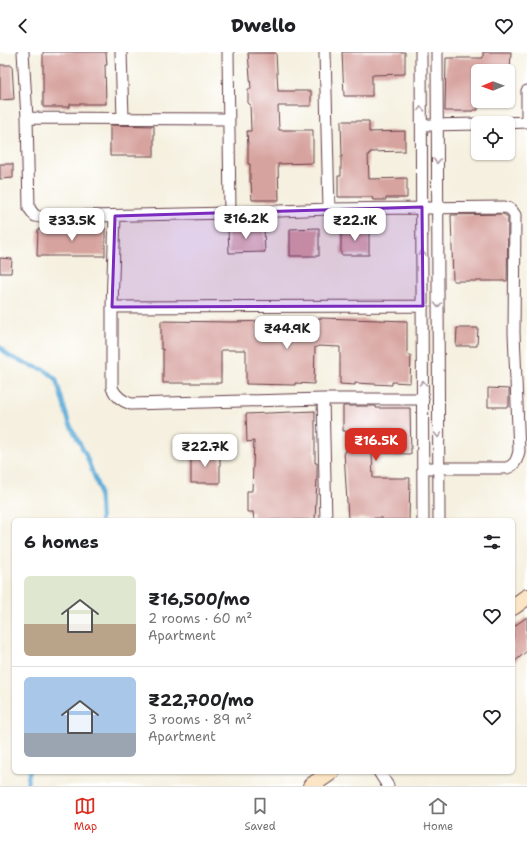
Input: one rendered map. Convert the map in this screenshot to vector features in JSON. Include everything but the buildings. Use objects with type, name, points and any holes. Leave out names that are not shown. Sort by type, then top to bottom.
[{"type":"street","points":[[23,52],[27,118],[29,208],[34,216],[115,216],[422,207],[509,208],[515,215],[514,334],[519,451],[517,460],[513,466],[507,468],[423,468]]},
{"type":"street","points":[[121,52],[123,118]]},
{"type":"street","points":[[228,52],[230,213]]},
{"type":"street","points":[[325,52],[329,209]]},
{"type":"street","points":[[421,52],[423,518]]},
{"type":"street","points":[[436,52],[439,518]]},
{"type":"street","points":[[515,122],[527,122],[527,91]]},
{"type":"street","points":[[27,118],[229,119]]},
{"type":"street","points":[[421,125],[471,124]]},
{"type":"street","points":[[115,216],[112,307],[112,388],[116,396],[124,402],[131,404],[323,399],[423,399]]},
{"type":"street","points":[[112,307],[423,306]]},
{"type":"street","points":[[323,399],[326,518]]},
{"type":"street","points":[[515,606],[527,597]]},
{"type":"street","points":[[311,786],[328,774]]},
{"type":"street","points":[[380,774],[388,786]]},
{"type":"highlighted area","points":[[422,207],[423,306],[112,307],[115,216]]},
{"type":"waterway","points":[[0,347],[9,356],[45,370],[56,379],[69,423],[86,455],[99,489],[101,518]]},
{"type":"waterway","points":[[27,786],[29,774]]}]
